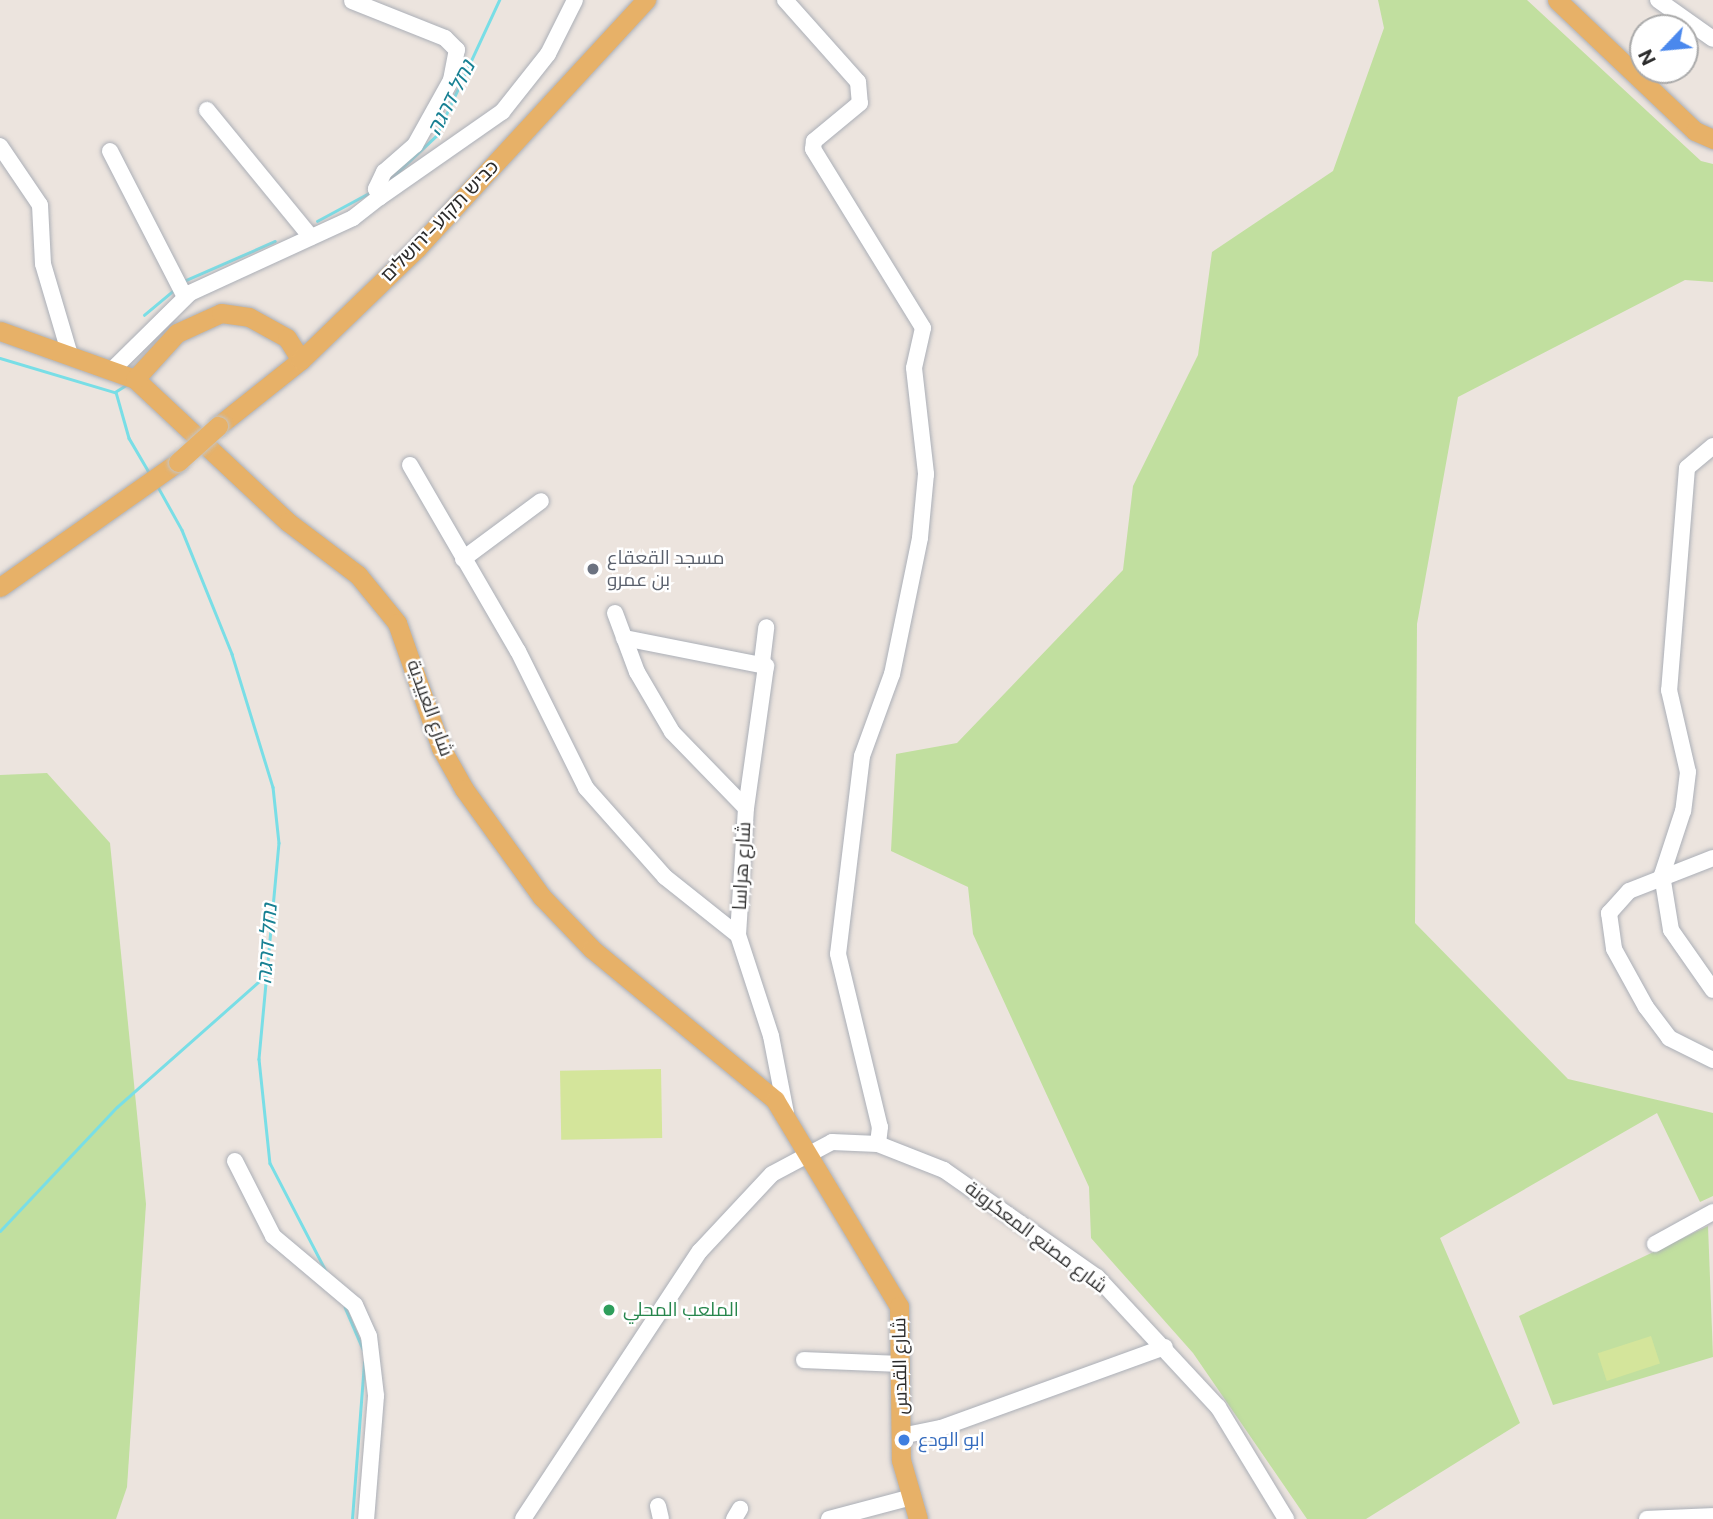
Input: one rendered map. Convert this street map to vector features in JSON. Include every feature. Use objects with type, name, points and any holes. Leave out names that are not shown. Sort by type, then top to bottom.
[{"type":"main road","name":"כביש תקוע–ירושלים","points":[[0,587],[178,462],[218,426],[301,360],[417,248],[646,0]]},
{"type":"main road","points":[[1556,0],[1695,131],[1713,139]]},
{"type":"main road","points":[[135,379],[177,334],[221,313],[249,317],[287,338],[301,360]]},
{"type":"main road","name":"شارع العبيدية","points":[[0,331],[135,379],[383,603],[415,664],[441,748],[490,830],[542,897],[592,949],[729,1056],[787,1116],[810,1151]]},
{"type":"main road","name":"شارع القدس","points":[[810,1151],[899,1306],[901,1436],[908,1497],[918,1519]]},
{"type":"street","points":[[113,369],[185,298],[311,237],[380,197],[502,112],[548,54],[575,0]]},
{"type":"street","points":[[785,0],[858,82],[860,103],[814,141],[813,149],[923,328],[914,368],[926,474],[920,538],[892,674],[862,756],[838,954],[880,1127],[878,1144]]},
{"type":"street","points":[[1658,0],[1713,39]]},
{"type":"street","points":[[352,1],[445,38],[457,50],[437,111],[415,145],[384,172],[376,188],[380,197]]},
{"type":"street","points":[[207,110],[311,237]]},
{"type":"street","points":[[0,146],[20,171],[40,205],[43,264],[70,355]]},
{"type":"street","points":[[110,150],[185,298]]},
{"type":"street","points":[[0,172],[20,171]]},
{"type":"street","points":[[1713,446],[1687,468],[1669,690],[1688,772],[1683,811],[1662,875],[1671,930],[1713,990]]},
{"type":"street","points":[[410,464],[518,651],[564,752],[610,821],[675,886],[738,935]]},
{"type":"street","points":[[463,559],[541,501]]},
{"type":"street","name":"شارع هراسا","points":[[615,613],[624,638],[672,732],[746,808],[738,935],[771,1036],[787,1116]]},
{"type":"street","points":[[746,808],[764,700],[762,662],[766,627]]},
{"type":"street","points":[[624,638],[762,662]]},
{"type":"street","points":[[1713,858],[1662,875],[1629,891],[1609,913],[1614,949],[1669,1038],[1708,1060],[1713,1044]]},
{"type":"street","name":"شارع مصنع المعكرونة","points":[[810,1151],[832,1142],[878,1144],[944,1170],[982,1194],[1097,1278],[1165,1347],[1218,1407],[1286,1519]]},
{"type":"street","points":[[523,1519],[700,1251],[747,1195],[810,1151]]},
{"type":"street","points":[[235,1161],[273,1236],[355,1305],[369,1336],[376,1396],[366,1519]]},
{"type":"street","points":[[1655,1244],[1713,1212]]},
{"type":"street","points":[[901,1436],[941,1427],[1165,1347]]},
{"type":"street","points":[[804,1360],[899,1364]]},
{"type":"street","points":[[829,1519],[908,1497]]},
{"type":"street","points":[[1647,1519],[1713,1516]]},
{"type":"green space","points":[[1378,0],[1527,0],[1701,161],[1713,164],[1713,282],[1685,280],[1458,397],[1417,624],[1415,923],[1568,1079],[1713,1113],[1713,1196],[1700,1202],[1657,1113],[1440,1238],[1520,1423],[1366,1519],[1307,1519],[1193,1353],[1091,1238],[1089,1187],[973,934],[968,887],[891,851],[896,754],[957,743],[1123,570],[1133,486],[1198,355],[1212,252],[1333,171],[1384,28]]},
{"type":"green space","points":[[47,773],[110,843],[146,1204],[127,1487],[116,1519],[0,1519],[0,775]]},
{"type":"green space","points":[[661,1069],[662,1138],[561,1140],[560,1071]]},
{"type":"green space","points":[[1708,1226],[1713,1357],[1553,1405],[1519,1316]]},
{"type":"green space","points":[[1651,1336],[1660,1364],[1607,1381],[1598,1353]]},
{"type":"waterway","name":"נחל דרגה","points":[[388,181],[436,136],[499,0]]},
{"type":"waterway","name":"נחל דרגה","points":[[317,221],[369,193]]},
{"type":"waterway","name":"נחל דרגה","points":[[184,281],[275,241]]},
{"type":"waterway","name":"נחל דרגה","points":[[144,315],[174,290]]},
{"type":"waterway","points":[[0,358],[114,392]]},
{"type":"waterway","name":"נחל דרגה","points":[[127,385],[116,392],[129,438],[150,474]]},
{"type":"waterway","name":"נחל דרגה","points":[[157,485],[182,530],[232,654],[273,787],[279,843],[259,1059],[270,1163],[327,1273]]},
{"type":"waterway","points":[[0,1231],[117,1107],[264,977]]},
{"type":"waterway","name":"נחל דרגה","points":[[345,1307],[363,1349]]},
{"type":"waterway","name":"נחל דרגה","points":[[352,1519],[364,1362]]},
{"type":"place","name":"مسجد القعقاع بن عمرو","points":[[593,569]]},
{"type":"place","name":"الملعب المحلي","points":[[609,1310]]},
{"type":"place","name":"ابو الودع","points":[[904,1440]]}]
